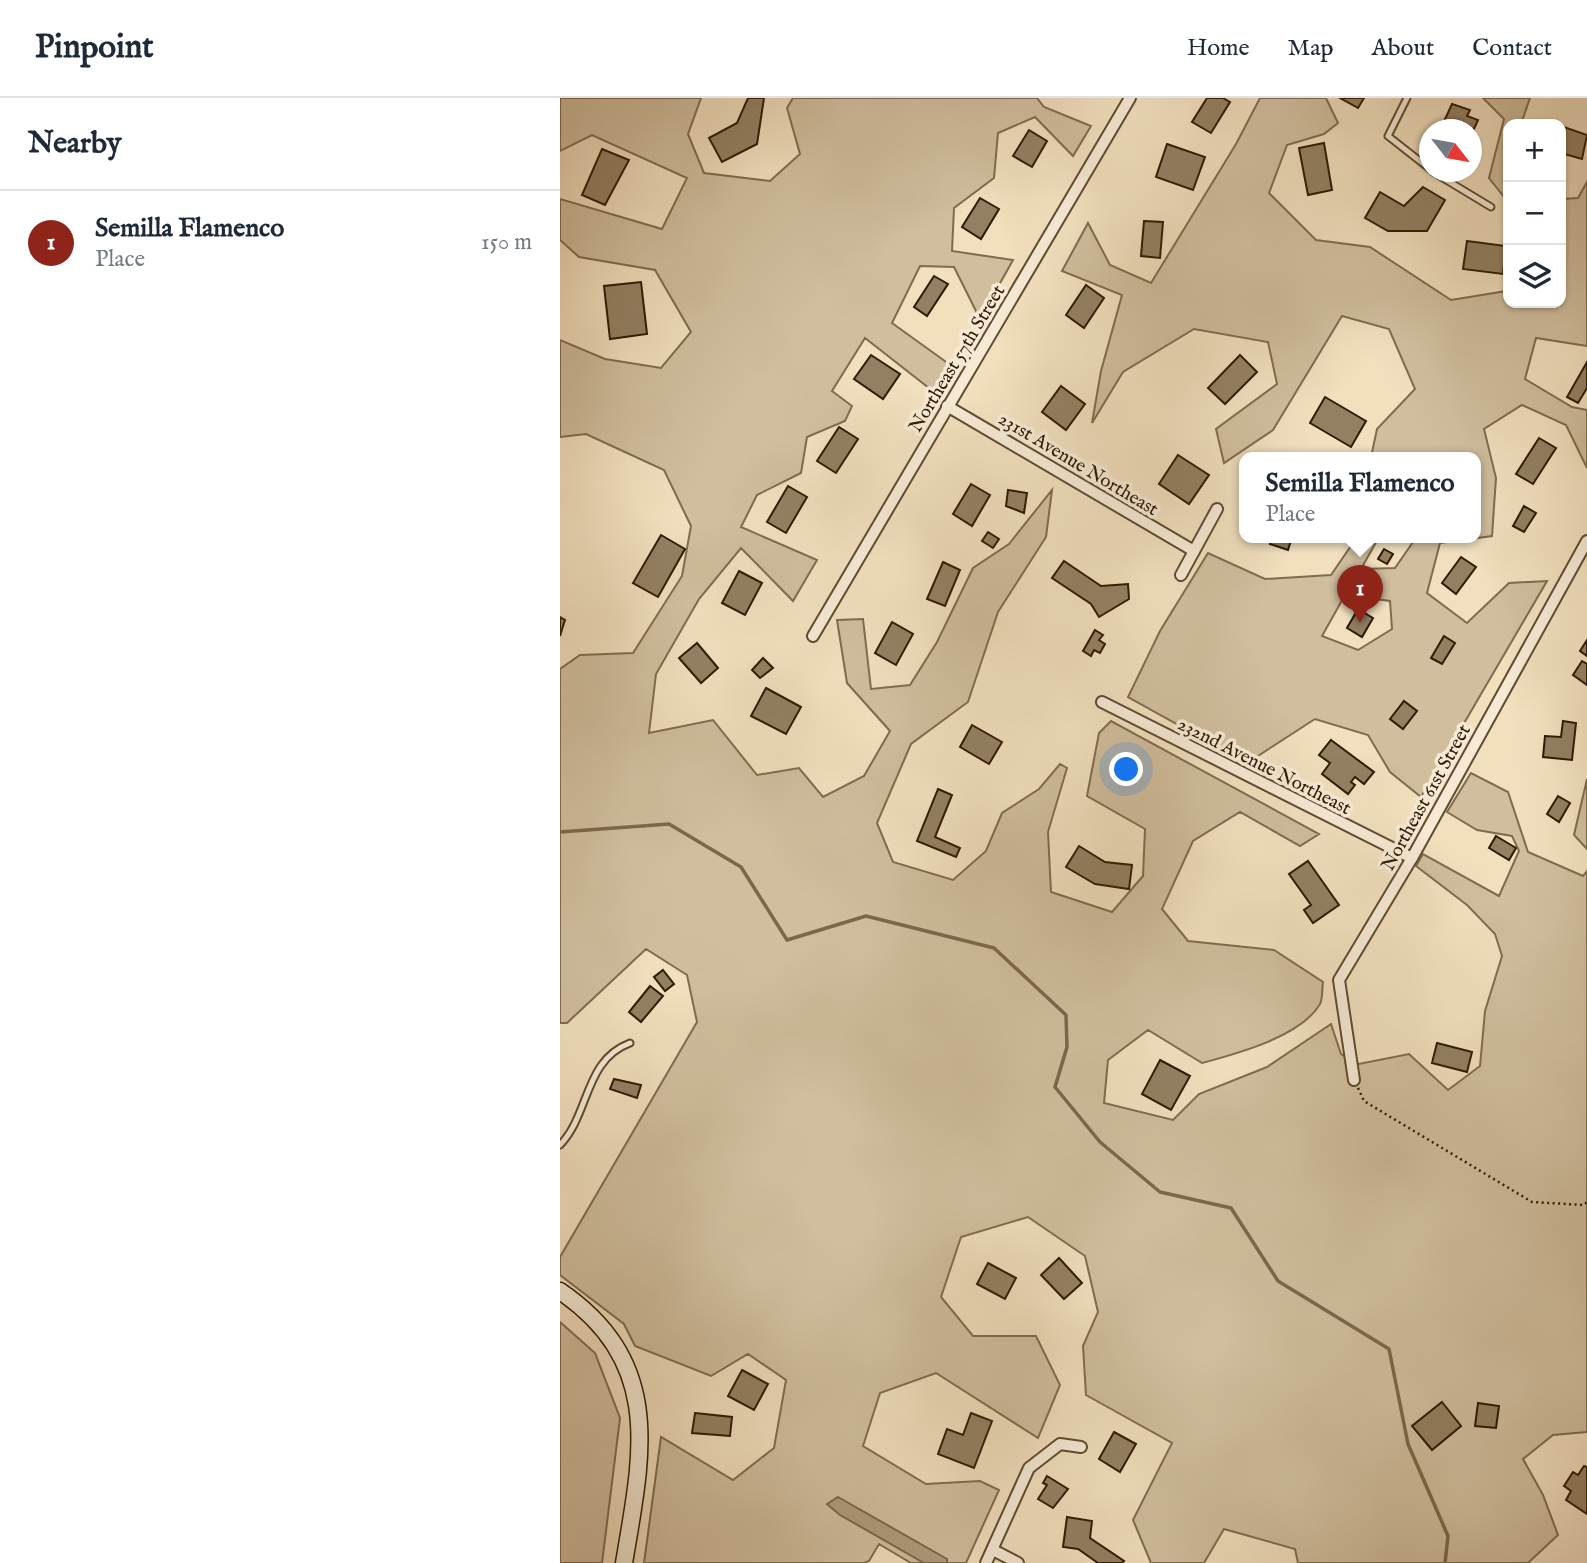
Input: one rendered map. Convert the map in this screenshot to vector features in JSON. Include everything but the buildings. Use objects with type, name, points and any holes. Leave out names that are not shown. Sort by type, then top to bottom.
[{"type":"street","name":"Northeast 57th Street","points":[[813,636],[1130,98]]},
{"type":"street","name":"231st Avenue Northeast","points":[[947,406],[1194,551]]},
{"type":"street","points":[[1181,575],[1217,509]]},
{"type":"street","name":"Northeast 61st Street","points":[[1354,1080],[1339,980],[1412,858],[1587,541]]},
{"type":"street","name":"232nd Avenue Northeast","points":[[1102,702],[1412,858]]},
{"type":"street","points":[[560,1291],[591,1315],[611,1338],[629,1370],[638,1396],[641,1440],[624,1563]]},
{"type":"street","points":[[986,1563],[1015,1493],[1029,1468],[1060,1444],[1081,1447]]},
{"type":"street","points":[[993,1550],[1018,1563]]},
{"type":"lane","points":[[1407,98],[1388,136],[1419,161]]},
{"type":"lane","points":[[1450,182],[1491,207]]},
{"type":"lane","points":[[560,1145],[604,1060],[617,1048],[630,1043]]},
{"type":"path","points":[[1354,1080],[1364,1101],[1532,1202],[1584,1205],[1587,1202]]},
{"type":"shaded area","points":[[560,98],[701,98],[688,134],[704,173],[770,181],[800,154],[787,108],[793,98],[1037,98],[1044,107],[1091,126],[1073,156],[1035,117],[998,133],[994,178],[954,208],[952,251],[1013,260],[980,319],[954,267],[920,266],[892,323],[949,364],[934,392],[865,338],[832,391],[852,406],[845,421],[807,437],[801,473],[757,495],[741,527],[817,560],[793,601],[741,548],[699,599],[656,674],[649,733],[713,720],[757,775],[799,768],[823,797],[864,776],[890,731],[847,683],[837,620],[863,619],[871,689],[910,685],[937,642],[973,568],[1009,544],[1052,490],[1046,537],[998,612],[968,702],[911,744],[877,823],[893,862],[953,880],[986,851],[1002,813],[1039,789],[1060,764],[1067,768],[1048,832],[1051,892],[1112,912],[1143,876],[1145,829],[1087,796],[1099,733],[1111,721],[1319,834],[1300,846],[1240,812],[1193,841],[1162,909],[1188,941],[1274,950],[1323,982],[1321,1002],[1311,1016],[1266,1043],[1202,1063],[1148,1030],[1108,1060],[1104,1103],[1173,1120],[1199,1094],[1267,1067],[1331,1024],[1341,1054],[1359,1064],[1409,1054],[1448,1090],[1480,1066],[1485,1011],[1502,956],[1495,934],[1467,905],[1416,866],[1423,854],[1499,896],[1519,851],[1512,836],[1477,830],[1447,812],[1471,773],[1508,792],[1528,852],[1583,876],[1587,871],[1587,1432],[1553,1435],[1523,1459],[1543,1495],[1558,1535],[1528,1563],[1298,1563],[1295,1549],[1224,1529],[1204,1563],[1151,1563],[1133,1520],[1172,1443],[1086,1395],[1083,1346],[1098,1312],[1085,1256],[1028,1217],[961,1237],[941,1297],[973,1336],[1036,1336],[1060,1385],[1038,1438],[936,1373],[880,1393],[863,1446],[926,1484],[980,1481],[999,1490],[966,1563],[911,1563],[879,1544],[869,1561],[864,1563],[644,1563],[661,1437],[733,1480],[774,1448],[786,1380],[748,1354],[711,1376],[635,1346],[624,1324],[560,1275],[560,1257],[697,1022],[687,975],[646,949],[567,1023],[560,1023],[560,669],[580,655],[633,653],[682,576],[691,526],[664,470],[586,434],[560,437],[560,340],[605,359],[661,368],[691,332],[655,270],[579,257],[560,240],[560,199],[662,229],[687,178],[592,135],[560,151]]},
{"type":"shaded area","points":[[1260,98],[1326,98],[1338,123],[1324,134],[1287,145],[1269,193],[1316,240],[1370,247],[1451,300],[1503,291],[1503,308],[1566,308],[1566,199],[1578,198],[1587,182],[1587,346],[1536,338],[1525,379],[1572,407],[1587,410],[1587,468],[1566,425],[1522,405],[1484,429],[1496,478],[1492,536],[1481,537],[1481,452],[1372,452],[1377,429],[1415,389],[1389,329],[1342,316],[1273,430],[1224,463],[1216,429],[1277,384],[1268,342],[1194,329],[1123,372],[1092,423],[1101,371],[1122,295],[1062,271],[1088,223],[1110,265],[1151,283],[1236,144]]},
{"type":"shaded area","points":[[1483,98],[1530,98],[1523,119],[1504,119]]},
{"type":"shaded area","points":[[1503,123],[1503,196],[1489,178]]},
{"type":"shaded area","points":[[1353,543],[1376,543],[1361,569],[1395,568],[1412,543],[1440,543],[1427,593],[1467,623],[1509,583],[1547,581],[1421,797],[1390,772],[1368,735],[1315,719],[1247,763],[1128,697],[1160,631],[1208,553],[1265,579],[1331,575]],"holes":[[[1345,595],[1390,601],[1392,629],[1358,650],[1322,636]]]},
{"type":"shaded area","points":[[1587,779],[1587,849],[1574,835]]},
{"type":"shaded area","points":[[560,1322],[595,1353],[620,1418],[602,1563],[560,1563]]},
{"type":"shaded area","points":[[838,1497],[947,1559],[947,1563],[924,1563],[840,1515],[827,1504]]},
{"type":"waterway","points":[[560,832],[669,824],[741,867],[787,940],[866,916],[994,948],[1066,1015],[1067,1047],[1055,1087],[1100,1142],[1160,1192],[1231,1208],[1278,1281],[1389,1349],[1408,1444],[1448,1536],[1445,1563]]},
{"type":"place","name":"Semilla Flamenco","points":[[1360,623]]}]
